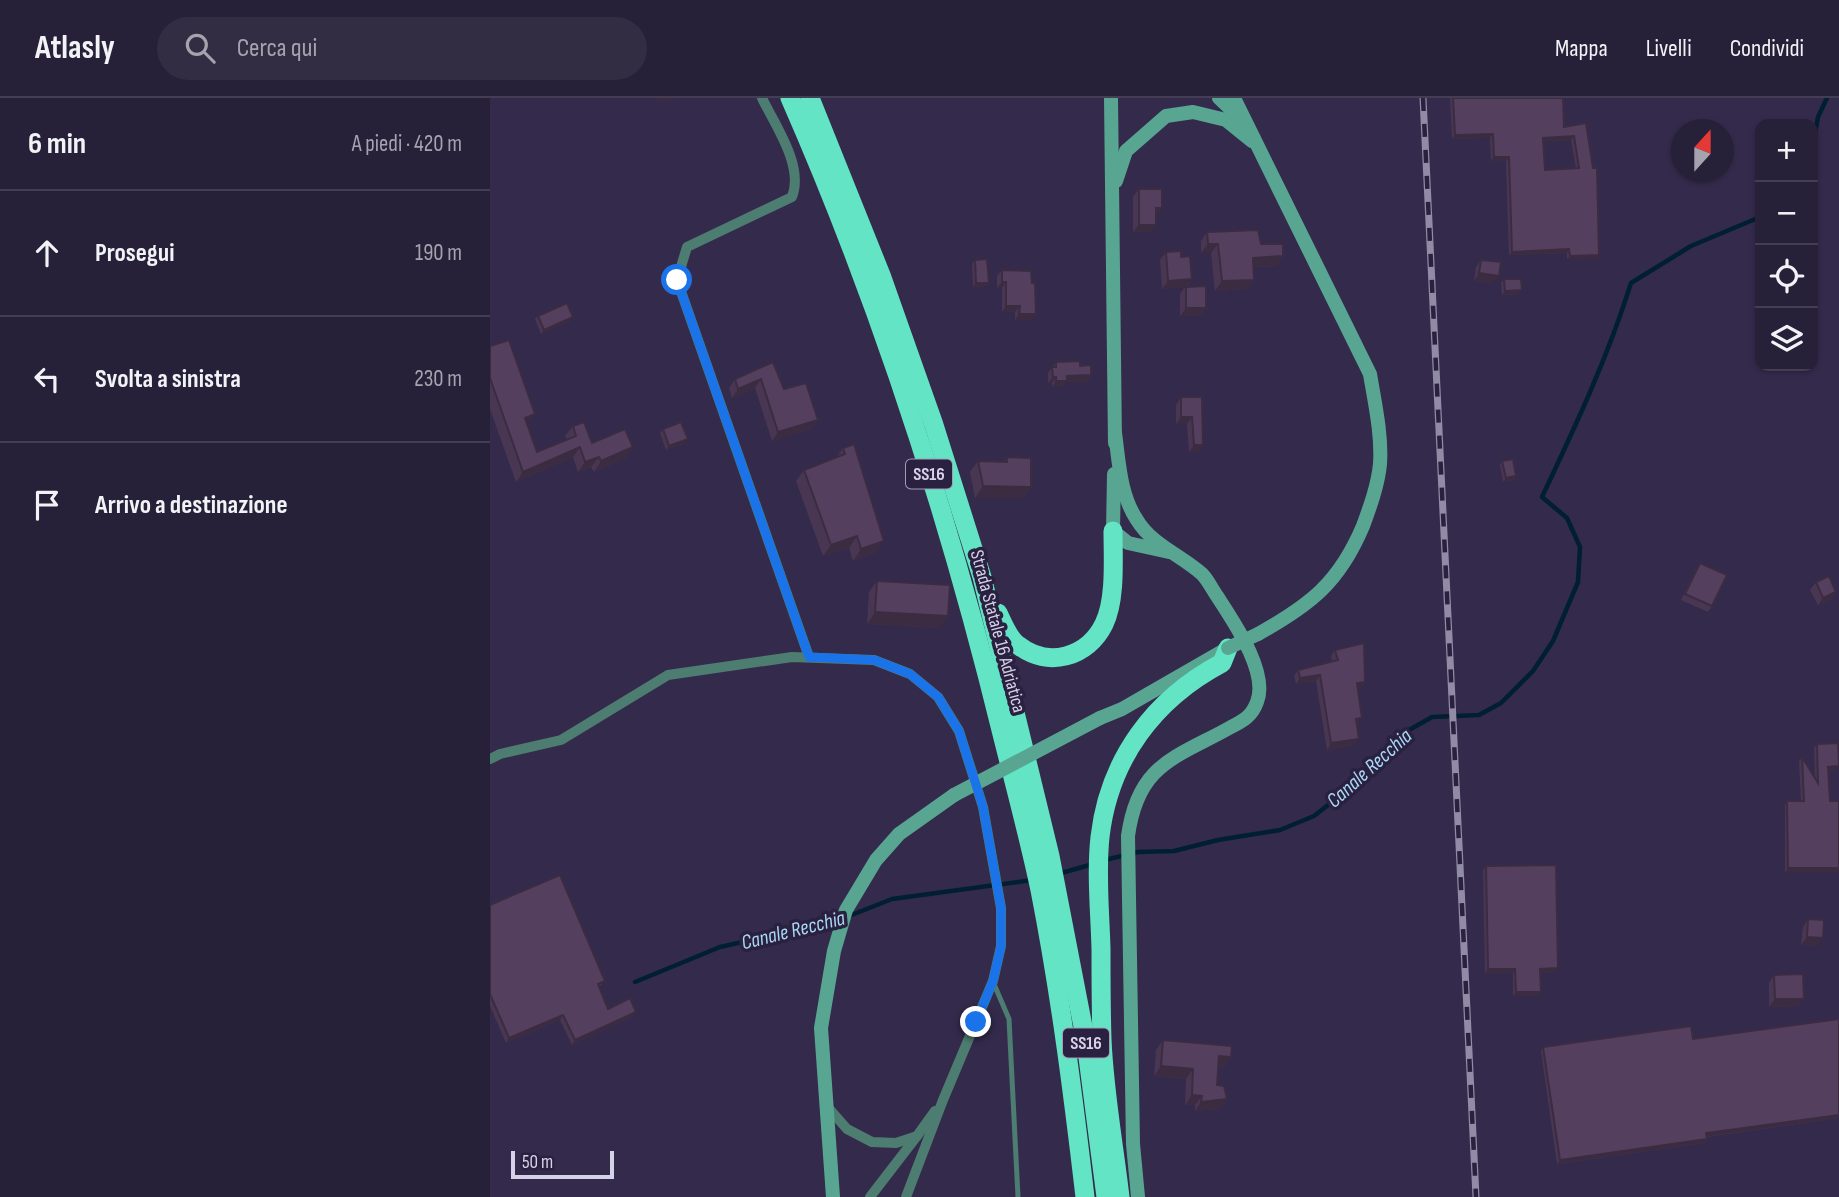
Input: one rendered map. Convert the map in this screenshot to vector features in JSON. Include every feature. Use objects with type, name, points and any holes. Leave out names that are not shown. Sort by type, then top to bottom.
[{"type":"highway","name":"Strada Statale 16 Adriatica","points":[[790,98],[820,165],[888,345],[964,582],[1042,859]]},
{"type":"highway","name":"Strada Statale 16 Adriatica","points":[[810,98],[881,275],[934,425],[982,577],[1049,892],[1086,1042],[1106,1197]]},
{"type":"highway","points":[[982,577],[1015,644],[1037,657],[1063,658],[1091,643],[1106,621],[1112,587],[1113,531]]},
{"type":"highway","points":[[1120,1197],[1102,1041],[1100,838],[1108,800],[1121,762],[1142,727],[1169,698],[1199,675],[1222,663],[1228,648]]},
{"type":"highway","name":"Strada Statale 16 Adriatica","points":[[1049,892],[1085,1197]]},
{"type":"main road","points":[[1111,98],[1115,433],[1113,531]]},
{"type":"main road","points":[[1219,98],[1247,125]]},
{"type":"main road","points":[[833,1197],[821,1028],[834,951],[846,910],[876,860],[898,834],[954,795],[1122,709],[1306,605],[1338,573],[1351,554],[1370,510],[1380,465],[1378,419],[1370,374],[1234,98]]},
{"type":"main road","points":[[1112,203],[1117,175],[1126,150],[1166,116],[1193,113],[1226,120],[1258,146]]},
{"type":"main road","points":[[1115,433],[1123,489],[1135,519],[1146,533],[1203,575],[1240,631],[1259,683],[1258,701],[1249,718],[1185,749],[1158,769],[1141,790],[1131,815],[1128,836],[1133,1144],[1138,1197]]},
{"type":"main road","points":[[1113,531],[1128,528],[1146,533]]},
{"type":"main road","points":[[1113,531],[1128,543],[1171,553]]},
{"type":"street","points":[[762,98],[795,168],[797,185],[792,197],[687,247],[677,280],[809,657]]},
{"type":"street","points":[[490,759],[500,754],[561,740],[668,676],[792,657],[874,660],[910,674],[938,697],[959,731],[983,807],[1001,908],[1001,946],[993,981],[905,1197]]},
{"type":"street","points":[[870,1197],[943,1100]]},
{"type":"street","points":[[825,1104],[847,1129],[872,1142],[896,1143],[917,1136]]},
{"type":"lane","points":[[993,981],[1009,1019],[1018,1197]]},
{"type":"building","points":[[1453,98],[1563,98],[1564,127],[1586,123],[1593,168],[1597,168],[1599,255],[1570,256],[1569,249],[1512,252],[1509,157],[1494,157],[1493,134],[1455,135]],"holes":[[[1574,136],[1579,168],[1545,170],[1543,138]]]},
{"type":"building","points":[[1139,189],[1162,189],[1162,208],[1156,208],[1156,225],[1139,225]]},
{"type":"building","points":[[1258,230],[1261,244],[1283,244],[1283,256],[1253,258],[1254,280],[1222,281],[1218,244],[1208,244],[1207,232]]},
{"type":"building","points":[[1181,251],[1181,257],[1190,256],[1192,279],[1168,281],[1166,252]]},
{"type":"building","points":[[987,259],[989,283],[976,283],[975,260]]},
{"type":"building","points":[[1481,260],[1501,262],[1499,276],[1479,273]]},
{"type":"building","points":[[1002,270],[1031,271],[1032,283],[1035,283],[1036,314],[1019,314],[1020,306],[1006,306],[1006,282],[1002,282]]},
{"type":"building","points":[[1504,279],[1521,279],[1522,290],[1505,291]]},
{"type":"building","points":[[1206,286],[1206,308],[1186,308],[1186,287]]},
{"type":"building","points":[[567,303],[573,317],[544,330],[538,316]]},
{"type":"building","points":[[509,340],[535,414],[525,418],[537,452],[576,436],[573,426],[584,422],[592,443],[625,429],[633,447],[601,461],[599,457],[585,462],[580,447],[523,472],[490,378],[490,346]]},
{"type":"building","points":[[1080,361],[1080,366],[1091,365],[1091,375],[1067,376],[1067,381],[1056,381],[1056,377],[1053,377],[1052,367],[1056,367],[1056,362]]},
{"type":"building","points":[[773,362],[784,389],[806,383],[818,420],[778,432],[761,379],[738,389],[735,379]]},
{"type":"building","points":[[1181,397],[1202,397],[1203,445],[1194,445],[1192,417],[1181,417]]},
{"type":"building","points":[[681,422],[688,439],[669,446],[663,429]]},
{"type":"building","points":[[854,444],[884,541],[861,549],[857,536],[831,545],[804,470],[845,454],[843,448]]},
{"type":"building","points":[[1007,457],[1031,458],[1031,487],[983,486],[978,461],[1007,462]]},
{"type":"building","points":[[1513,459],[1516,476],[1506,478],[1502,461]]},
{"type":"building","points":[[1700,563],[1727,575],[1712,606],[1685,594]]},
{"type":"building","points":[[1829,576],[1836,592],[1823,598],[1816,582]]},
{"type":"building","points":[[877,581],[950,585],[948,616],[875,612]]},
{"type":"building","points":[[1364,643],[1365,682],[1357,683],[1362,718],[1356,719],[1359,739],[1331,743],[1320,675],[1300,678],[1298,670],[1338,660],[1335,650]]},
{"type":"building","points":[[1838,743],[1839,766],[1828,767],[1830,801],[1839,801],[1839,868],[1788,868],[1787,801],[1804,801],[1802,757],[1818,783],[1817,744]]},
{"type":"building","points":[[1556,865],[1558,968],[1540,969],[1541,992],[1516,992],[1515,969],[1488,969],[1486,866]]},
{"type":"building","points":[[560,875],[605,981],[598,984],[608,1009],[630,998],[636,1012],[575,1040],[563,1015],[509,1038],[490,994],[490,905]]},
{"type":"building","points":[[1808,919],[1824,920],[1823,938],[1807,937]]},
{"type":"building","points":[[1803,974],[1804,999],[1775,999],[1774,975]]},
{"type":"building","points":[[1839,1019],[1839,1115],[1706,1133],[1707,1139],[1560,1160],[1543,1047],[1691,1026],[1693,1039]]},
{"type":"building","points":[[1163,1040],[1232,1046],[1231,1057],[1219,1056],[1217,1085],[1224,1086],[1227,1099],[1201,1102],[1202,1096],[1192,1095],[1193,1069],[1161,1066]]},
{"type":"waterway","name":"Canale Recchia","points":[[1818,119],[1827,98]]},
{"type":"waterway","name":"Canale Recchia","points":[[1105,860],[1138,852],[1174,851],[1218,840],[1280,830],[1314,816],[1368,774],[1402,734],[1432,717],[1479,715],[1501,703],[1533,671],[1553,641],[1578,582],[1580,547],[1567,518],[1542,497],[1579,418],[1631,283],[1691,246],[1755,219]]},
{"type":"waterway","name":"Canale Recchia","points":[[1058,874],[1093,864]]},
{"type":"waterway","name":"Canale Recchia","points":[[849,916],[892,899],[1032,880]]},
{"type":"waterway","name":"Canale Recchia","points":[[635,982],[720,947],[838,921]]},
{"type":"railway","points":[[1423,98],[1476,1197]]},
{"type":"route","points":[[677,280],[809,657],[874,660],[910,674],[938,697],[959,731],[983,807],[1001,908],[1001,946],[993,981],[976,1022]]}]
